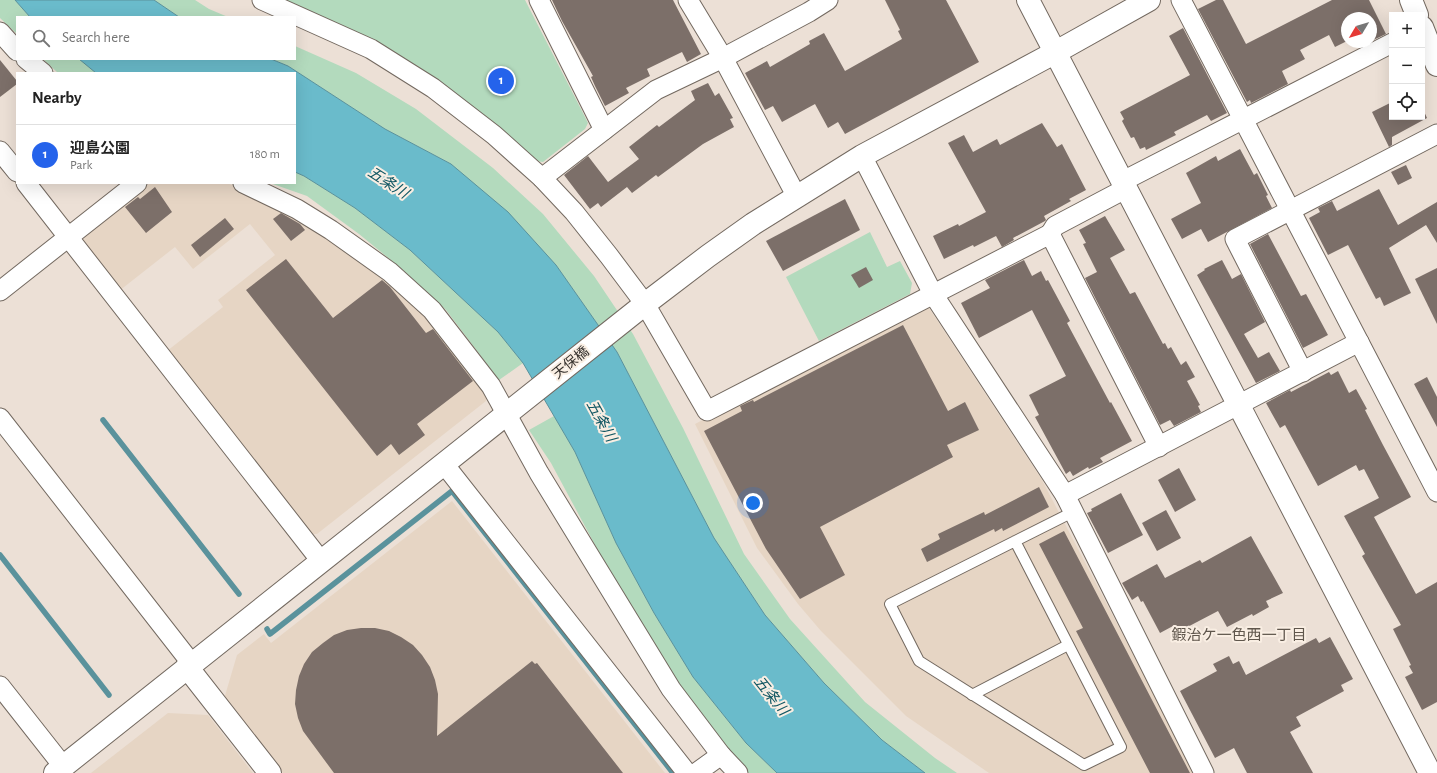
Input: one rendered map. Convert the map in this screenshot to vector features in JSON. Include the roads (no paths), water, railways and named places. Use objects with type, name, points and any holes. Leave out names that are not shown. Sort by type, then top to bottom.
[{"type":"street","points":[[262,0],[372,49],[433,88],[494,135],[542,178],[574,212],[645,304],[707,411],[1050,234],[1055,226],[1243,119],[1389,45]]},
{"type":"street","points":[[539,0],[604,130]]},
{"type":"street","points":[[688,0],[723,58],[797,197]]},
{"type":"street","points":[[542,178],[656,90],[723,58],[806,6],[828,0]]},
{"type":"street","points":[[1028,0],[1430,773]]},
{"type":"street","name":"天保橋","points":[[59,770],[627,318],[708,256],[753,224],[862,156],[1056,52],[1149,0]]},
{"type":"street","points":[[1181,0],[1437,492]]},
{"type":"street","points":[[1411,0],[1416,12]]},
{"type":"street","points":[[0,32],[16,50]]},
{"type":"street","points":[[1425,35],[1437,65]]},
{"type":"street","points":[[27,60],[42,72]]},
{"type":"street","points":[[1303,372],[1235,239],[1437,134]]},
{"type":"street","points":[[0,151],[16,171]]},
{"type":"street","points":[[862,156],[934,294],[1065,495],[1204,773]]},
{"type":"street","points":[[27,184],[321,561]]},
{"type":"street","points":[[0,292],[136,184]]},
{"type":"street","points":[[245,184],[297,209],[331,230],[390,272],[432,310],[511,411],[539,473],[671,689],[721,755],[738,773]]},
{"type":"street","points":[[1050,234],[1159,446]]},
{"type":"street","points":[[1065,495],[1359,342]]},
{"type":"street","points":[[0,418],[190,665],[270,773]]},
{"type":"street","points":[[444,464],[687,773]]},
{"type":"street","points":[[0,686],[59,770]]},
{"type":"street","points":[[696,773],[721,755]]},
{"type":"lane","points":[[1015,541],[1121,747],[1084,765],[919,661],[890,604],[1015,541],[1073,512]]},
{"type":"lane","points":[[972,695],[1068,645]]},
{"type":"water","points":[[15,0],[154,0],[178,16],[29,16]]},
{"type":"water","name":"五条川","points":[[80,60],[273,60],[288,66],[385,129],[451,164],[508,212],[556,265],[617,352],[714,538],[765,615],[824,683],[882,740],[925,773],[777,773],[746,743],[693,677],[654,613],[616,543],[575,452],[523,363],[498,332],[410,250],[355,208],[296,172],[296,72],[95,72]]},
{"type":"waterway","points":[[103,420],[239,594]]},
{"type":"waterway","points":[[267,629],[270,634],[452,491],[673,773]]},
{"type":"waterway","points":[[0,555],[109,695]]},
{"type":"place","name":"迎島公園","points":[[501,81]]},
{"type":"district","name":"鍜治ケ一色西一丁目","points":[[1239,635]]}]
